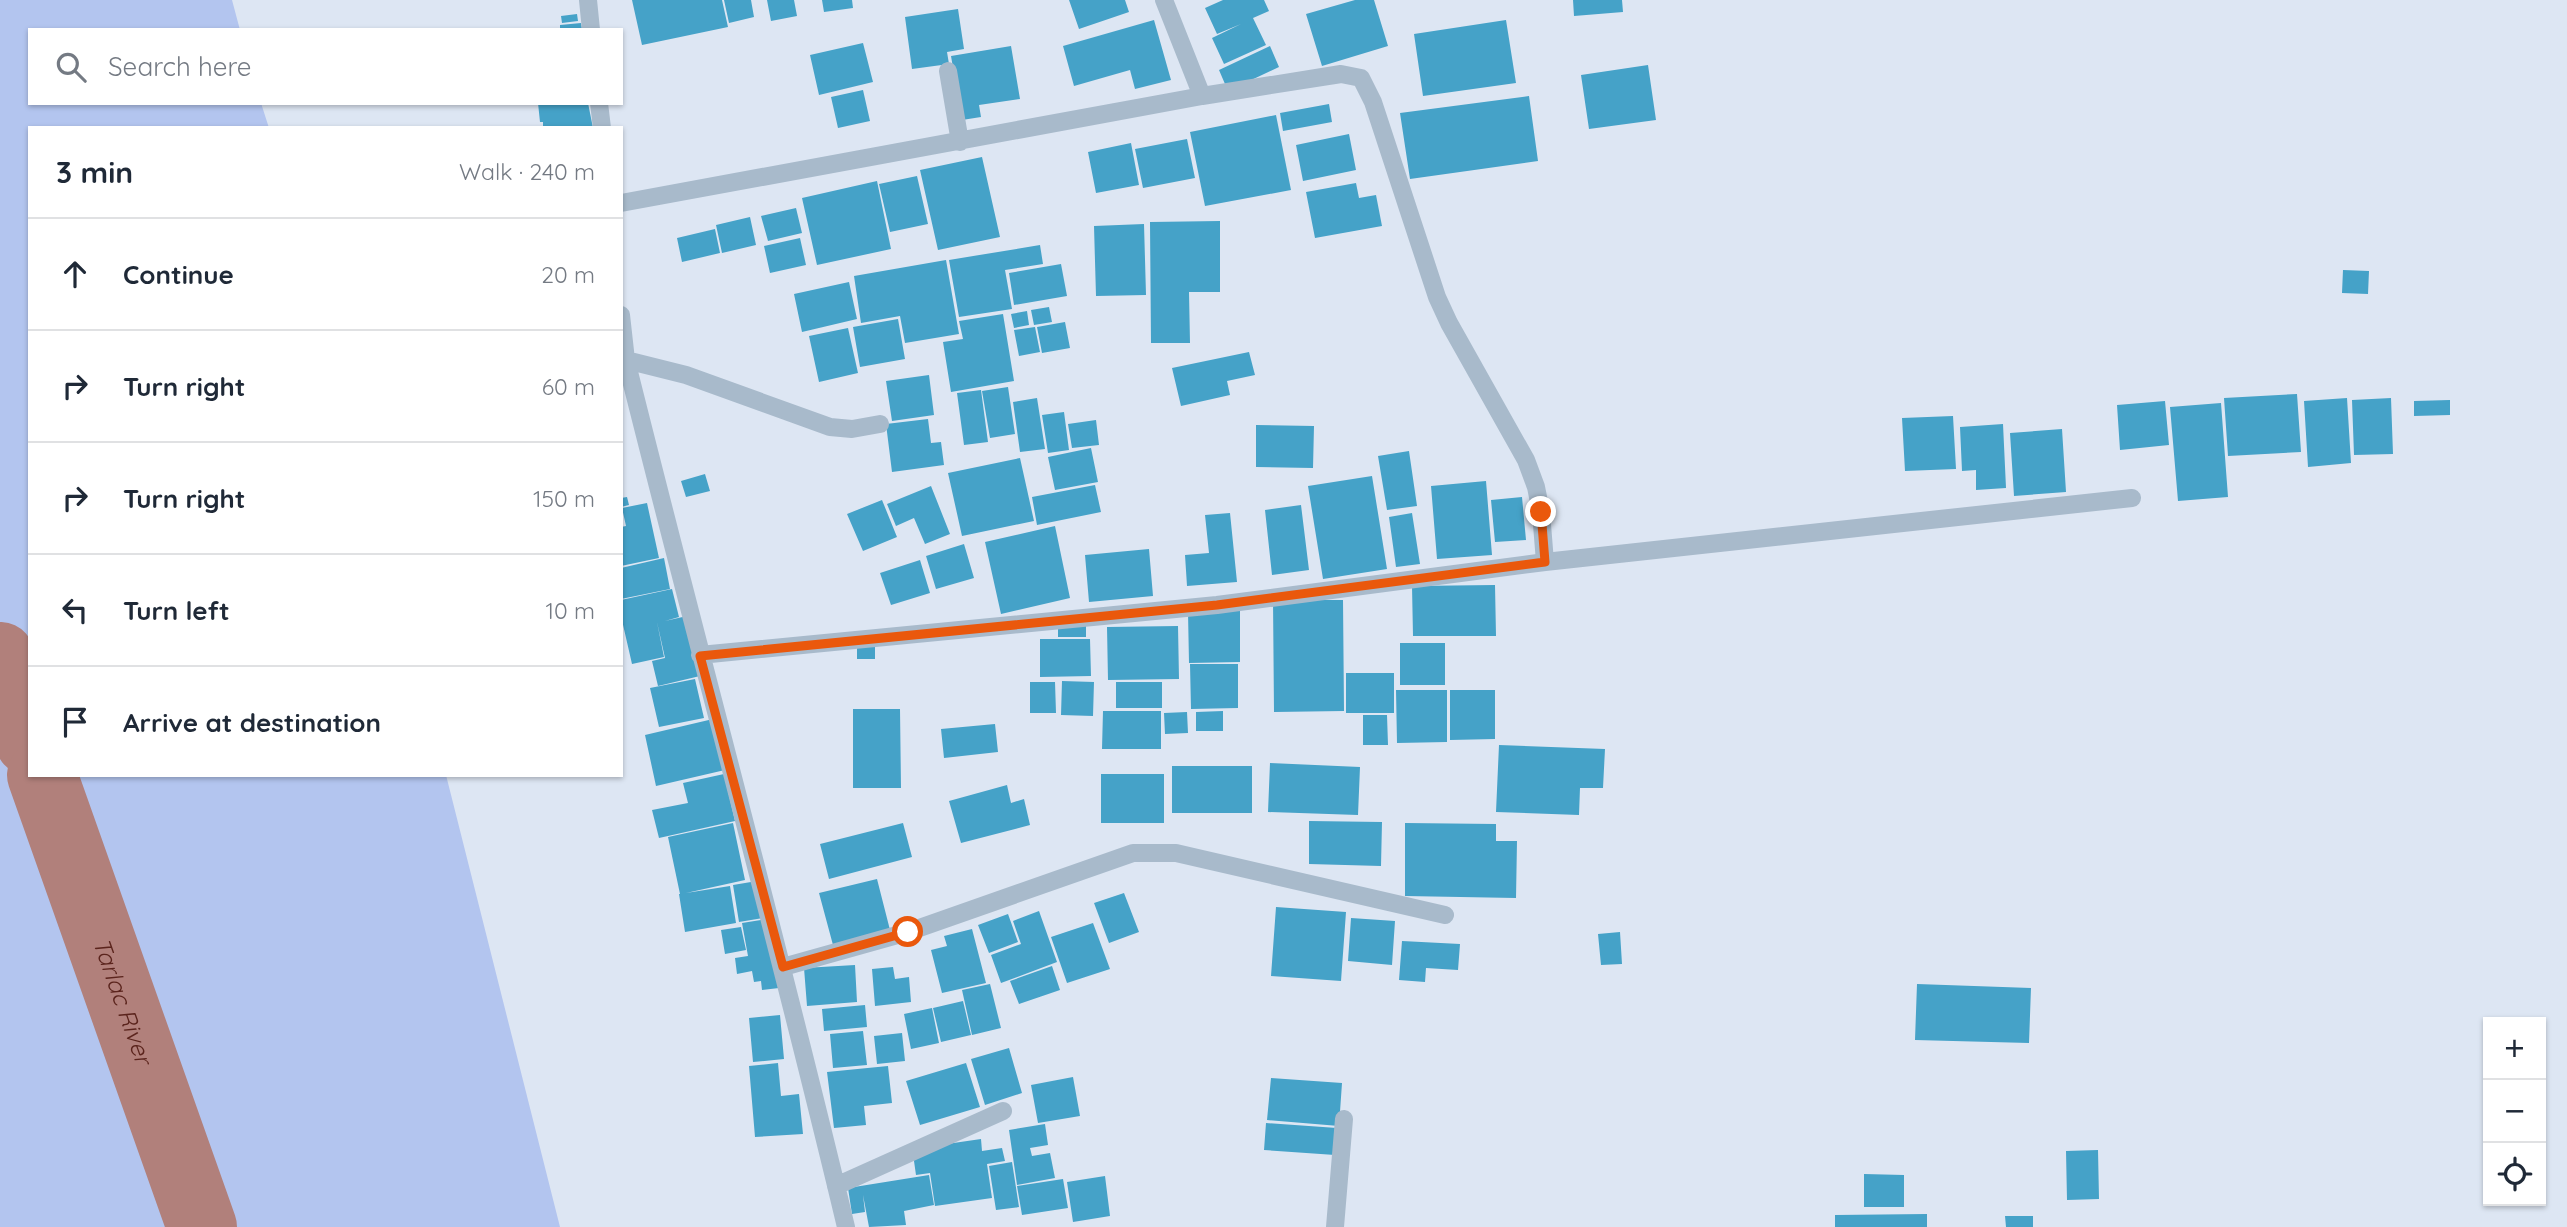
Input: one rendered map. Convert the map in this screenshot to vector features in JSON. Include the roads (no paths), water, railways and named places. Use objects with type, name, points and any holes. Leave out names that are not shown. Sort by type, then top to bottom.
[{"type":"street","points":[[587,0],[591,28]]},
{"type":"street","points":[[1164,0],[1202,96]]},
{"type":"street","points":[[948,71],[960,142]]},
{"type":"street","points":[[623,203],[1202,96],[1341,74],[1361,78],[1373,102],[1437,297],[1525,460],[1541,512],[1545,562]]},
{"type":"street","points":[[599,105],[602,126]]},
{"type":"street","points":[[623,333],[626,360],[700,656],[783,967],[846,1227]]},
{"type":"street","points":[[626,360],[686,375],[830,427],[852,429],[880,424]]},
{"type":"street","points":[[700,656],[1217,605],[1545,562],[2132,498]]},
{"type":"street","points":[[783,967],[908,932],[1133,853],[1175,853],[1445,915]]},
{"type":"street","points":[[836,1186],[1003,1111]]},
{"type":"street","points":[[1335,1227],[1344,1119]]},
{"type":"waterway","name":"Tarlac River","points":[[0,657],[28,735]]},
{"type":"waterway","name":"Tarlac River","points":[[43,777],[202,1227]]}]
